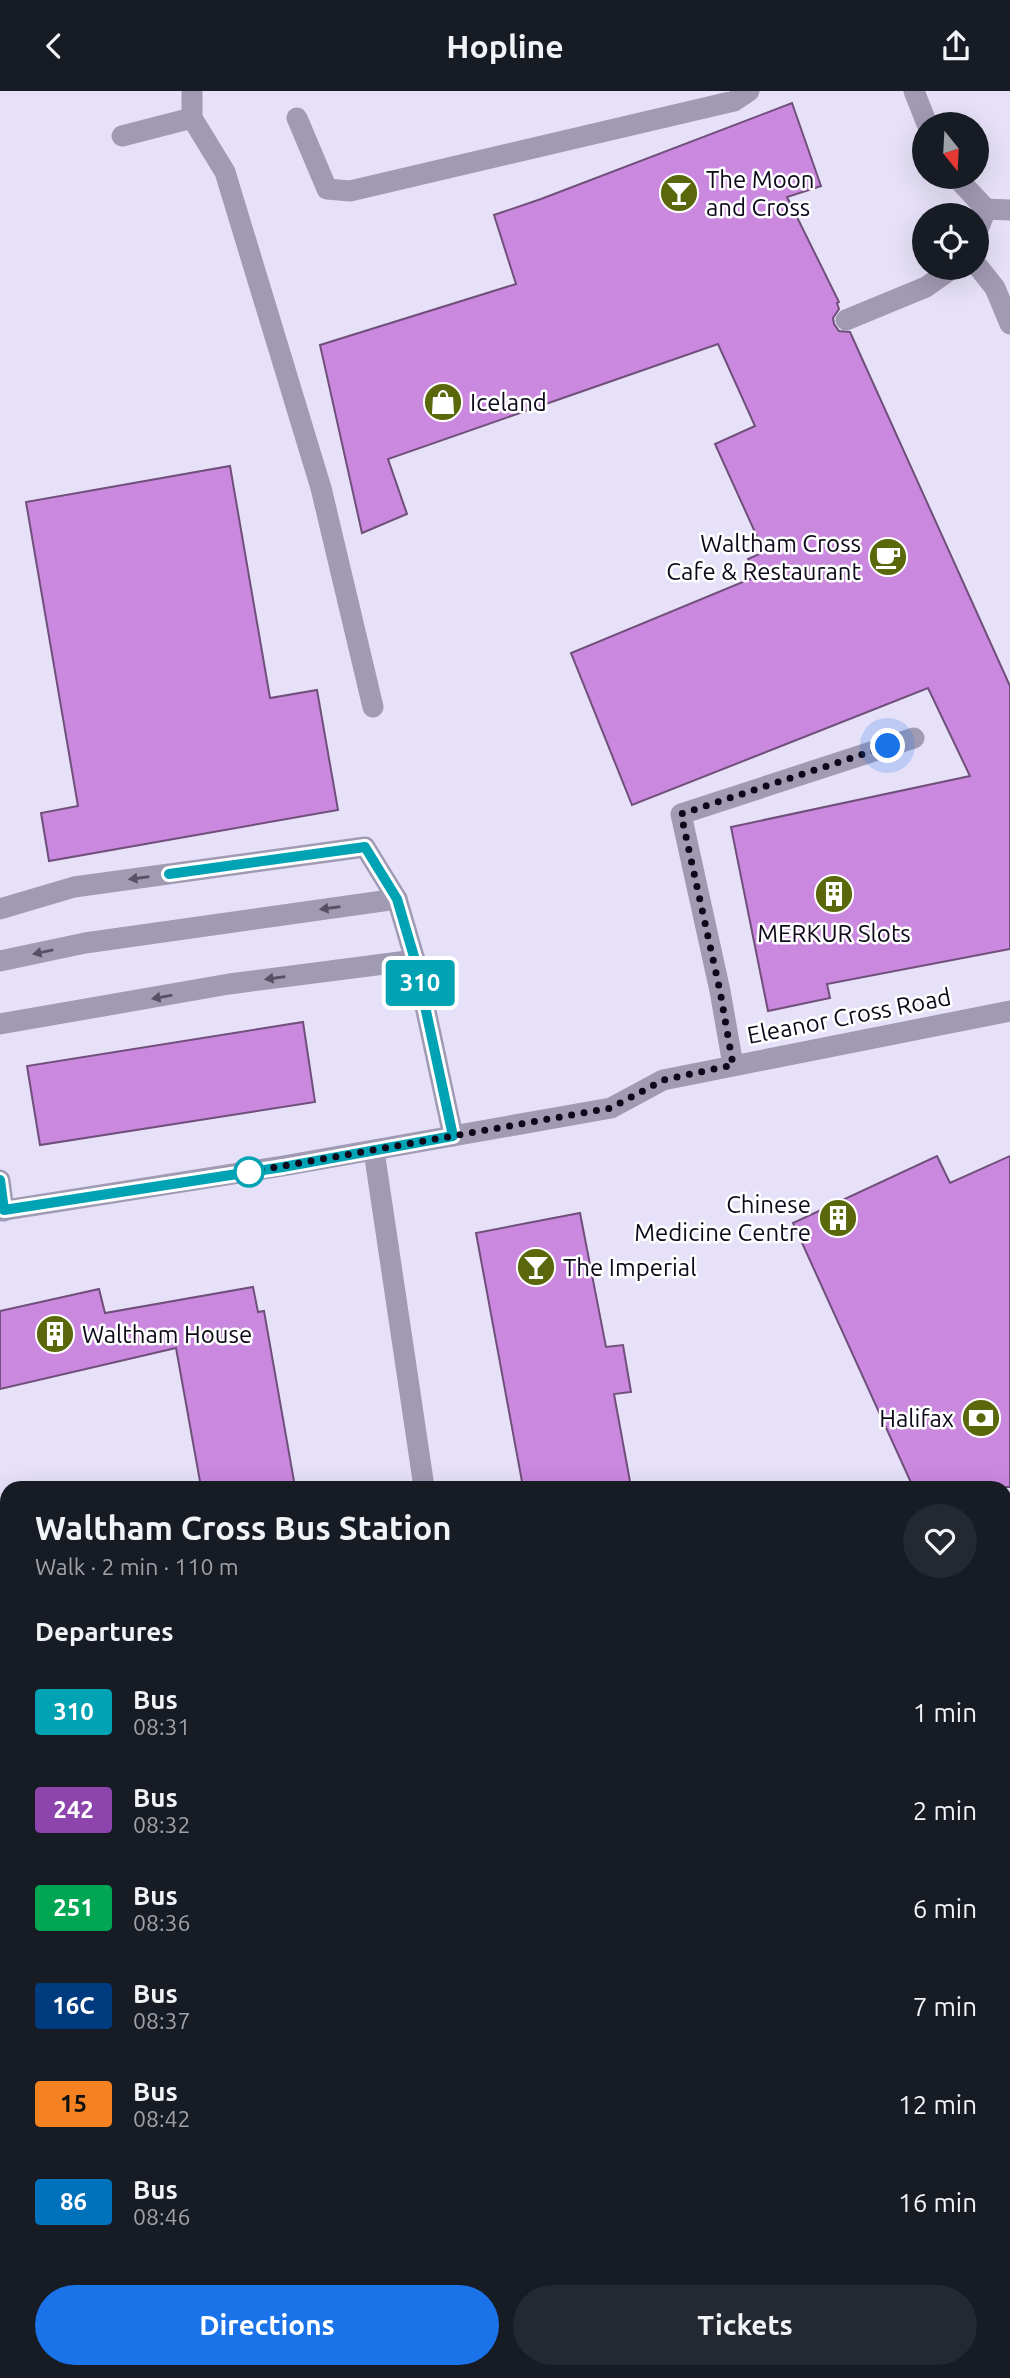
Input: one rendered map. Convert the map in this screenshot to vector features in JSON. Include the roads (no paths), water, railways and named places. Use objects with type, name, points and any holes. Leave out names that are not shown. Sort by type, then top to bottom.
[{"type":"street","points":[[192,91],[192,118],[225,172],[321,488],[373,707]]},
{"type":"street","points":[[297,118],[327,189],[350,191],[734,101],[749,91]]},
{"type":"street","points":[[914,91],[922,112]]},
{"type":"street","points":[[122,135],[192,118]]},
{"type":"street","points":[[967,189],[980,203]]},
{"type":"street","points":[[989,209],[1010,210]]},
{"type":"street","points":[[846,320],[926,287],[936,280]]},
{"type":"street","points":[[989,280],[995,288],[1010,324]]},
{"type":"street","points":[[733,1065],[720,991],[681,814],[914,738]]},
{"type":"street","points":[[0,909],[74,887],[365,847],[397,899],[415,960],[453,1136]]},
{"type":"street","points":[[0,961],[85,943],[397,899]]},
{"type":"street","points":[[0,1024],[229,984],[415,960]]},
{"type":"street","name":"Eleanor Cross Road","points":[[2,1211],[373,1151],[611,1108],[663,1080],[1010,1011]]},
{"type":"street","points":[[373,1151],[423,1481]]},
{"type":"street","points":[[0,1180],[2,1211]]},
{"type":"place","name":"The Moon and Cross","points":[[679,193]]},
{"type":"place","name":"Iceland","points":[[443,402]]},
{"type":"place","name":"Waltham Cross Cafe & Restaurant","points":[[888,557]]},
{"type":"place","name":"MERKUR Slots","points":[[834,894]]},
{"type":"place","name":"Chinese Medicine Centre","points":[[838,1218]]},
{"type":"place","name":"The Imperial","points":[[536,1267]]},
{"type":"place","name":"Waltham House","points":[[55,1334]]},
{"type":"place","name":"Halifax","points":[[981,1418]]}]
